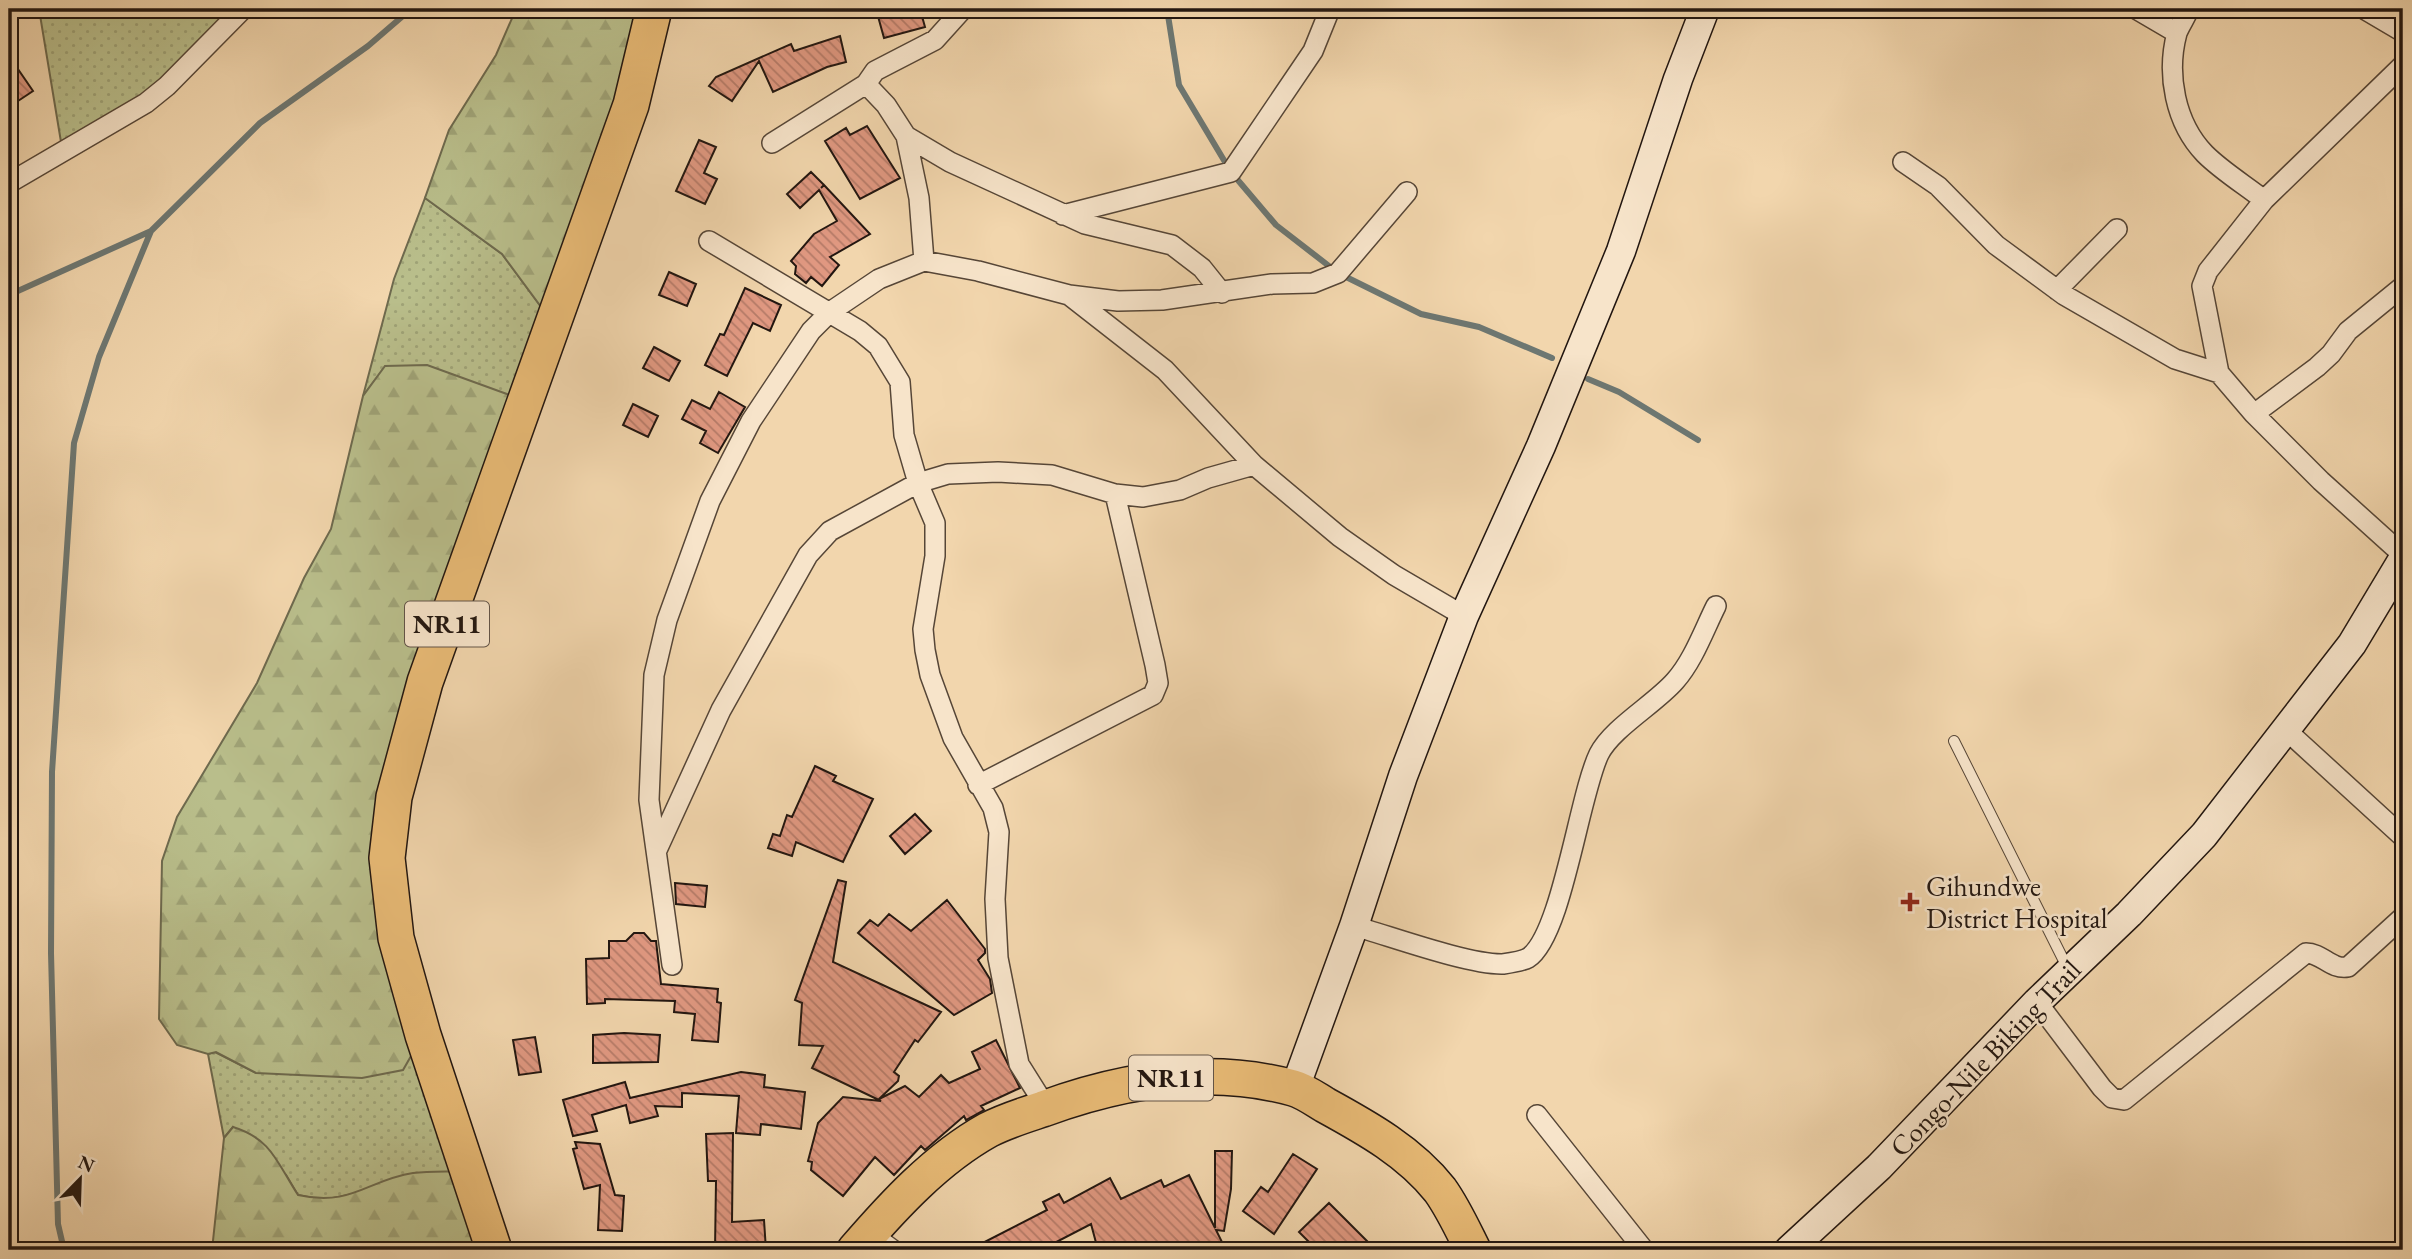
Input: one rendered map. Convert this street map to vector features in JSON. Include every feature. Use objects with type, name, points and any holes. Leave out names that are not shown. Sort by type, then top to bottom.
[{"type":"highway","name":"NR11","points":[[494,1250],[423,1035],[396,938],[387,858],[394,797],[425,682],[631,106],[654,9]]},
{"type":"highway","name":"NR11","points":[[872,1245],[946,1159],[989,1130],[1097,1089],[1141,1080],[1212,1078],[1295,1088],[1368,1129],[1422,1171],[1440,1190],[1473,1250]]},
{"type":"street","points":[[9,183],[146,103],[167,86],[243,9]]},
{"type":"street","points":[[772,143],[866,85],[875,71],[935,40],[963,9]]},
{"type":"street","points":[[1063,215],[1231,172],[1313,51],[1330,9]]},
{"type":"street","points":[[1295,1088],[1354,926],[1403,776],[1464,616],[1541,446],[1621,251],[1678,79],[1705,9]]},
{"type":"street","points":[[2136,9],[2177,33]]},
{"type":"street","points":[[2189,9],[2177,33],[2172,78],[2178,109],[2189,135],[2206,155],[2264,200]]},
{"type":"street","points":[[2364,9],[2403,32]]},
{"type":"street","points":[[2403,65],[2264,200],[2208,271],[2202,286],[2219,373],[2321,481],[2403,557]]},
{"type":"street","points":[[866,85],[886,105],[906,136],[919,198],[924,261]]},
{"type":"street","points":[[906,136],[950,162],[1063,215],[1102,229],[1172,245],[1202,268],[1222,293]]},
{"type":"street","points":[[1903,162],[1938,186],[1996,245],[2057,289],[2175,359],[2219,373]]},
{"type":"street","points":[[672,965],[649,800],[649,737],[654,675],[667,620],[710,501],[751,421],[811,331],[830,312],[879,279],[924,261],[978,271],[1069,295],[1151,300],[1222,293],[1272,284],[1313,283],[1338,273],[1407,192]]},
{"type":"street","points":[[2057,289],[2117,229]]},
{"type":"street","points":[[709,241],[830,312],[878,345],[900,382],[904,435],[918,483],[934,523],[936,556],[923,629],[930,676],[953,738],[993,808],[999,832],[995,899],[998,958],[1019,1064],[1046,1107]]},
{"type":"street","points":[[2255,414],[2317,367],[2331,354],[2348,331],[2402,287]]},
{"type":"street","points":[[1069,295],[1165,370],[1254,465],[1340,537],[1394,575],[1464,616]]},
{"type":"street","points":[[657,851],[721,710],[808,555],[830,531],[918,483],[948,474],[998,472],[1052,475],[1115,494],[1143,498],[1180,490],[1208,478],[1254,465]]},
{"type":"street","points":[[978,785],[1153,695],[1158,684],[1155,664],[1115,494]]},
{"type":"street","name":"Congo-Nile Biking Trail","points":[[1789,1250],[1880,1167],[2068,970],[2129,914],[2204,835],[2352,644],[2403,557]]},
{"type":"street","points":[[1354,926],[1470,958],[1502,964],[1527,959],[1537,949],[1552,917],[1575,843],[1591,771],[1601,750],[1678,678],[1716,606]]},
{"type":"street","points":[[2286,730],[2403,837]]},
{"type":"street","points":[[2037,1002],[2102,1088],[2112,1098],[2124,1100],[2306,953],[2312,953],[2336,967],[2348,967],[2403,917]]},
{"type":"street","points":[[1537,1115],[1644,1250]]},
{"type":"lane","points":[[1954,741],[2068,970]]},
{"type":"green space","points":[[39,9],[243,9],[167,86],[63,154]]},
{"type":"green space","points":[[516,9],[654,9],[553,323],[502,254],[425,198],[449,130],[496,55]]},
{"type":"green space","points":[[425,198],[502,254],[553,323],[526,401],[385,367],[363,396],[394,279]]},
{"type":"green space","points":[[427,365],[526,401],[394,797],[423,1035],[403,1070],[362,1078],[256,1073],[216,1052],[208,1054],[177,1045],[159,1019],[162,861],[177,817],[257,683],[304,578],[331,529],[363,396],[385,366]]},
{"type":"green space","points":[[423,1035],[468,1171],[323,1200],[298,1195],[286,1175],[233,1127],[224,1138],[208,1054],[215,1052],[256,1073]]},
{"type":"green space","points":[[233,1127],[257,1138],[265,1145],[298,1195],[332,1198],[397,1176],[468,1171],[494,1250],[212,1250],[224,1138]]},
{"type":"building","points":[[876,9],[920,9],[925,27],[884,38]]},
{"type":"building","points":[[840,36],[846,62],[827,67],[773,92],[759,61],[732,101],[709,86],[716,77],[791,44],[794,51]]},
{"type":"building","points":[[9,56],[33,91],[9,107]]},
{"type":"building","points":[[867,126],[900,178],[860,199],[825,141],[846,128],[850,135]]},
{"type":"building","points":[[699,140],[716,147],[704,173],[717,179],[705,204],[676,191]]},
{"type":"building","points":[[811,172],[870,234],[830,257],[839,265],[822,286],[811,277],[806,283],[795,274],[796,266],[791,261],[814,234],[837,221],[819,190],[800,208],[787,194]]},
{"type":"building","points":[[669,272],[696,284],[687,306],[659,295]]},
{"type":"building","points":[[745,288],[781,305],[770,331],[753,323],[727,376],[705,365],[720,334],[724,335]]},
{"type":"building","points":[[654,347],[680,361],[669,381],[643,368]]},
{"type":"building","points":[[719,392],[745,407],[718,453],[700,443],[706,431],[682,419],[692,400],[710,409]]},
{"type":"building","points":[[633,404],[658,416],[648,437],[623,425]]},
{"type":"building","points":[[815,766],[836,776],[833,781],[873,799],[843,862],[796,842],[792,856],[768,848],[773,834],[780,836],[787,815],[792,817]]},
{"type":"building","points":[[915,814],[931,831],[905,854],[890,836]]},
{"type":"building","points":[[838,880],[846,882],[833,962],[941,1012],[918,1042],[915,1040],[894,1072],[899,1076],[898,1081],[879,1099],[905,1086],[919,1097],[941,1075],[949,1083],[980,1069],[972,1052],[996,1040],[1020,1088],[981,1106],[984,1110],[966,1120],[964,1116],[925,1150],[921,1146],[894,1175],[875,1157],[843,1196],[811,1170],[812,1162],[808,1161],[818,1123],[843,1097],[881,1101],[812,1068],[823,1046],[799,1045],[802,1003],[795,1000]]},
{"type":"building","points":[[675,883],[707,886],[705,907],[676,904]]},
{"type":"building","points":[[947,900],[985,949],[985,953],[978,960],[990,979],[992,993],[954,1015],[858,933],[870,920],[878,926],[889,914],[911,931]]},
{"type":"building","points":[[634,933],[644,933],[651,941],[656,941],[661,984],[718,989],[717,1002],[721,1003],[718,1042],[692,1040],[695,1014],[674,1012],[675,1001],[605,999],[605,1003],[587,1004],[586,959],[609,958],[609,941],[626,941]]},
{"type":"building","points":[[593,1035],[660,1035],[658,1062],[593,1063]]},
{"type":"building","points":[[535,1037],[541,1072],[519,1075],[513,1040]]},
{"type":"building","points":[[741,1072],[765,1075],[764,1087],[805,1092],[801,1129],[761,1124],[760,1135],[736,1133],[739,1096],[682,1093],[682,1107],[655,1106],[658,1116],[630,1123],[626,1105],[592,1115],[597,1131],[573,1136],[563,1100],[625,1082],[630,1098]]},
{"type":"building","points":[[733,1133],[732,1222],[764,1220],[766,1250],[715,1250],[716,1181],[708,1181],[706,1134]]},
{"type":"building","points":[[575,1142],[600,1144],[615,1195],[624,1196],[622,1231],[598,1230],[600,1185],[584,1189],[573,1149],[577,1148]]},
{"type":"building","points":[[1215,1151],[1232,1151],[1231,1189],[1224,1231],[1216,1230],[1222,1242],[1220,1250],[1098,1250],[1091,1224],[1041,1250],[969,1250],[1047,1210],[1043,1202],[1059,1194],[1064,1203],[1110,1178],[1121,1199],[1161,1180],[1164,1187],[1189,1175],[1215,1228]]},
{"type":"building","points":[[1293,1154],[1317,1169],[1274,1234],[1243,1211],[1261,1187],[1268,1192]]},
{"type":"building","points":[[1329,1203],[1376,1250],[1317,1250],[1299,1232]]},
{"type":"waterway","points":[[64,1250],[58,1224],[51,953],[52,772],[74,443],[99,357],[151,231],[260,123],[368,46],[411,9]]},
{"type":"waterway","points":[[1167,9],[1179,85],[1231,172],[1276,225],[1338,273],[1421,314],[1479,327],[1552,358]]},
{"type":"waterway","points":[[9,295],[151,231]]},
{"type":"waterway","points":[[1588,379],[1619,392],[1698,440]]},
{"type":"place","name":"Gihundwe District Hospital","points":[[1910,902]]}]
